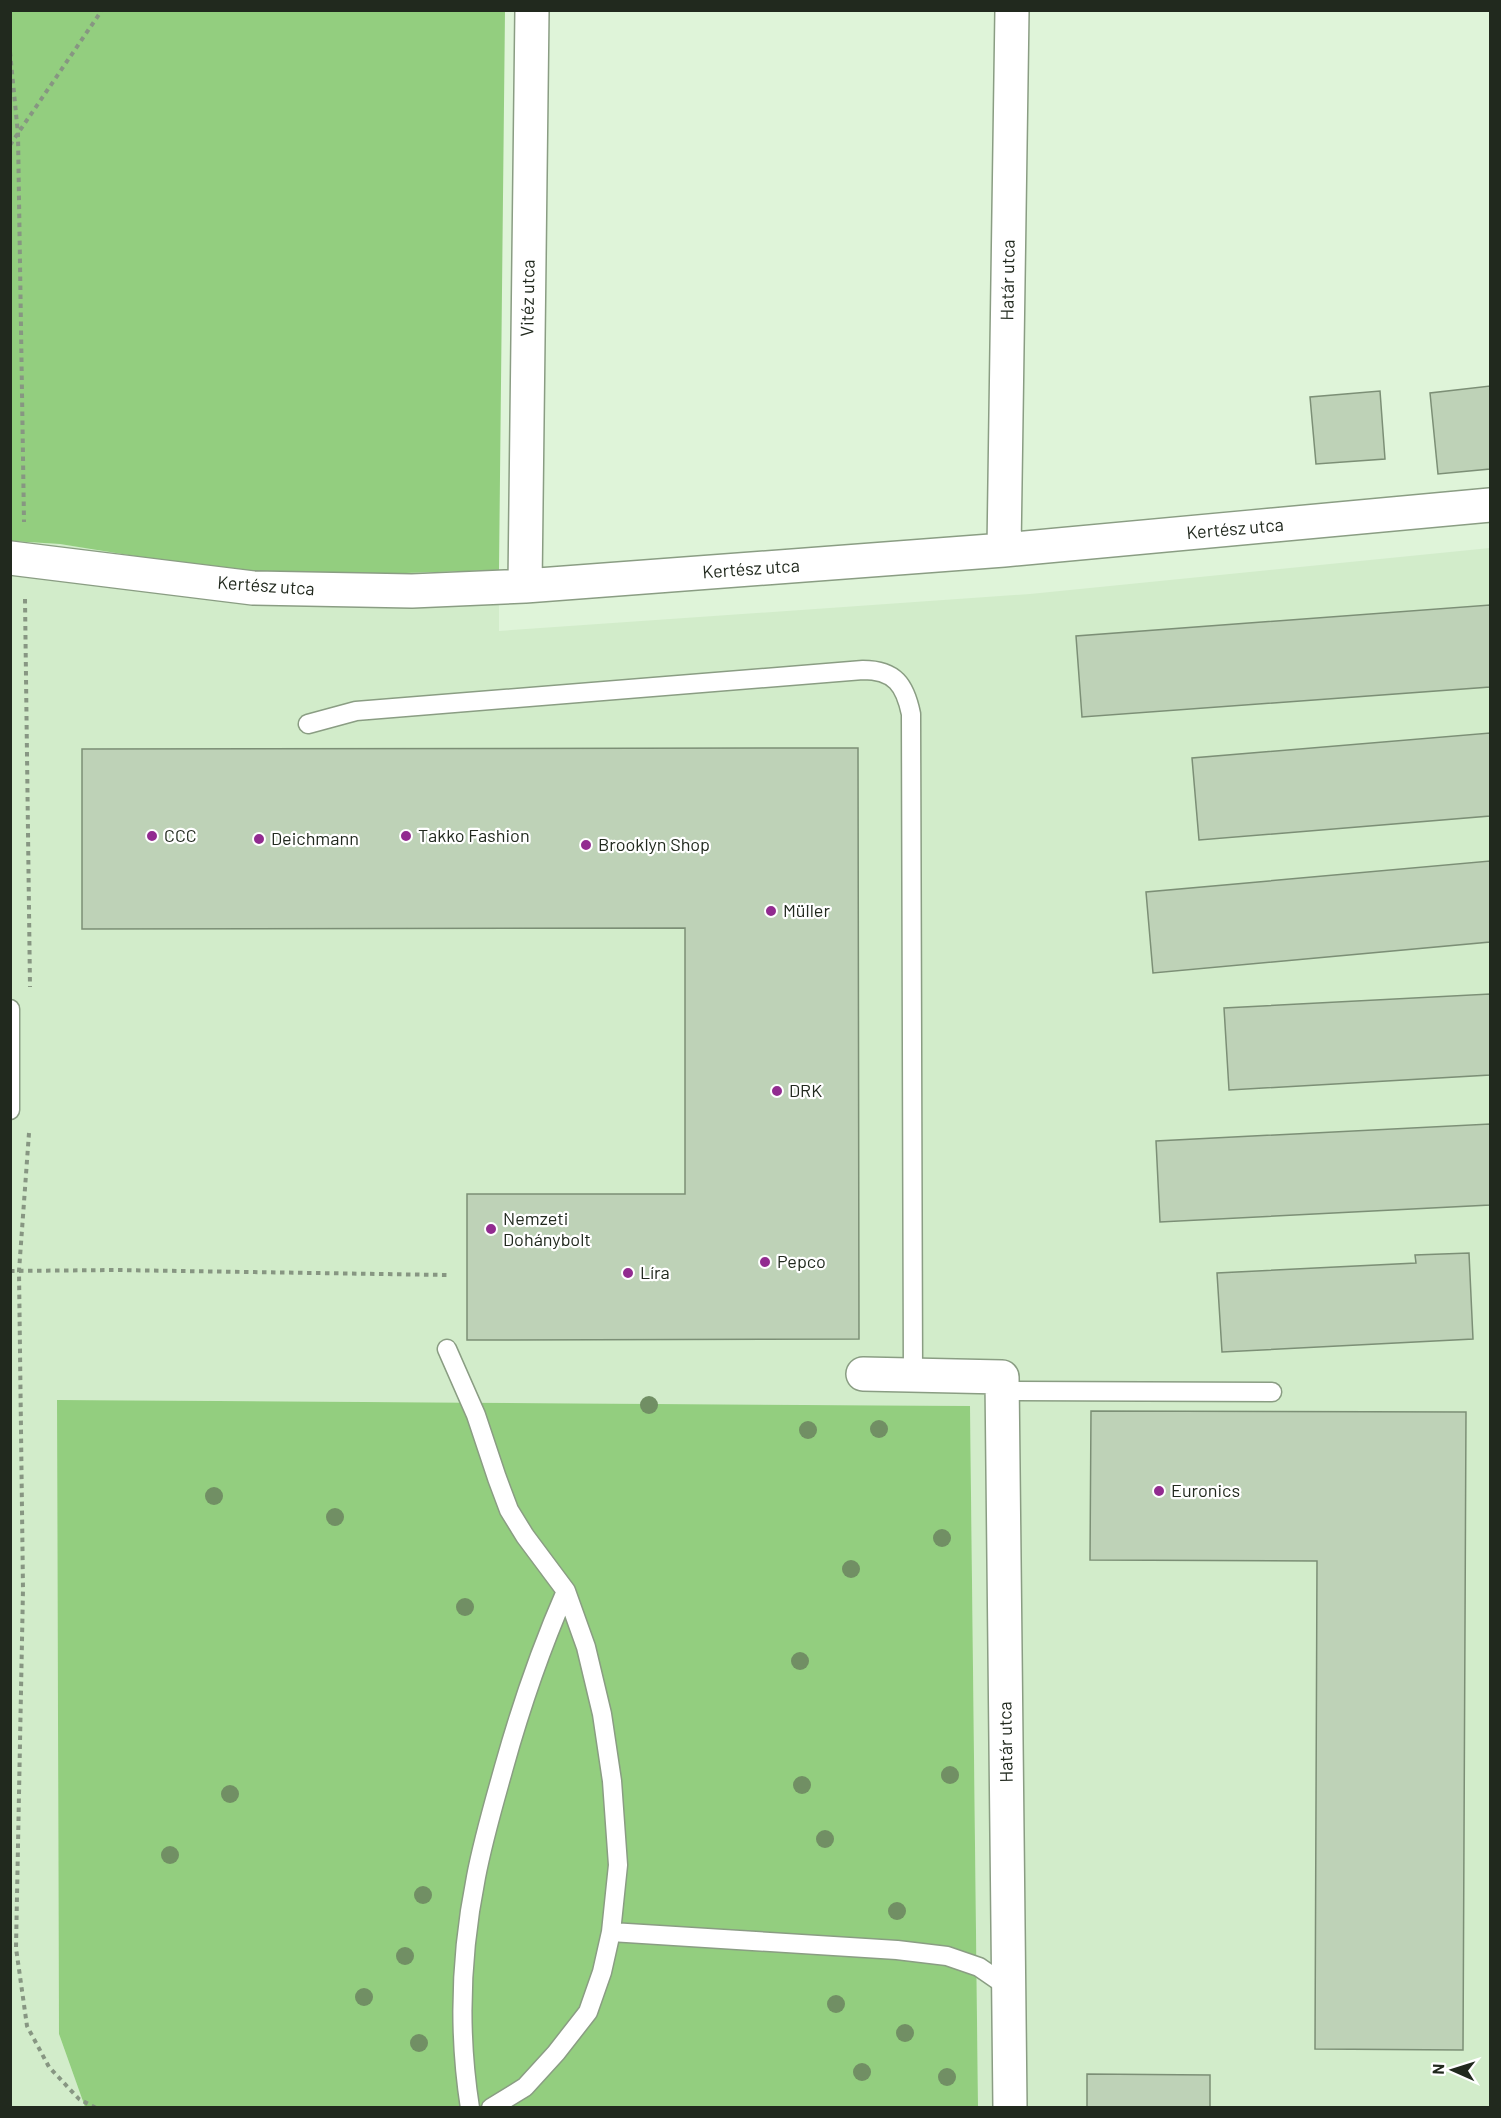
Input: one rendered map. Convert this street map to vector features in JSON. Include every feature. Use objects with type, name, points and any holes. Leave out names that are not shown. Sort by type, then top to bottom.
[{"type":"street","name":"Vitéz utca","points":[[525,586],[532,10]]},
{"type":"street","name":"Határ utca","points":[[1004,550],[1012,10]]},
{"type":"street","name":"Kertész utca","points":[[10,558],[253,588],[412,591],[525,586],[1004,550],[1491,505]]},
{"type":"street","points":[[863,1374],[913,1375],[1002,1384]]},
{"type":"street","name":"Határ utca","points":[[1002,1384],[1010,2108]]},
{"type":"lane","points":[[308,724],[356,711],[863,670],[885,673],[902,686],[911,714],[913,1375]]},
{"type":"lane","points":[[10,1009],[10,1110]]},
{"type":"lane","points":[[447,1349],[476,1415],[509,1510],[525,1536],[566,1591],[586,1647],[602,1714],[610,1769],[618,1865],[611,1932],[602,1972],[588,2012],[525,2087],[491,2108]]},
{"type":"lane","points":[[1002,1384],[1272,1392]]},
{"type":"lane","points":[[470,2108],[465,2076],[463,1997],[476,1876],[487,1827],[520,1709],[543,1642],[566,1591]]},
{"type":"lane","points":[[611,1932],[897,1950],[946,1956],[979,1967],[1008,1987]]},
{"type":"path","points":[[10,145],[102,10]]},
{"type":"path","points":[[10,1271],[139,1270],[447,1275]]},
{"type":"shaded area","points":[[10,541],[60,544],[314,576],[499,570],[499,631],[1030,594],[1490,548],[1490,2107],[978,2107],[970,1406],[57,1400],[59,2034],[85,2107],[11,2107]]},
{"type":"green space","points":[[10,11],[505,11],[499,570],[314,576],[253,575],[60,544],[11,541]]},
{"type":"green space","points":[[57,1400],[970,1406],[978,2107],[85,2107],[59,2034]]},
{"type":"building","points":[[1490,386],[1490,469],[1438,474],[1430,393]]},
{"type":"building","points":[[1380,391],[1385,459],[1316,464],[1310,397]]},
{"type":"building","points":[[1490,605],[1490,687],[1082,717],[1076,636]]},
{"type":"building","points":[[1490,733],[1490,816],[1199,840],[1192,758]]},
{"type":"building","points":[[858,748],[859,1339],[467,1340],[467,1194],[685,1194],[685,928],[82,929],[82,749]]},
{"type":"building","points":[[1490,861],[1490,942],[1153,973],[1146,892]]},
{"type":"building","points":[[1490,994],[1490,1075],[1229,1090],[1224,1008]]},
{"type":"building","points":[[1490,1124],[1490,1205],[1160,1222],[1156,1141]]},
{"type":"building","points":[[1469,1253],[1473,1339],[1222,1352],[1217,1273],[1416,1263],[1415,1255]]},
{"type":"building","points":[[1091,1411],[1466,1412],[1463,2050],[1315,2049],[1317,1561],[1090,1560]]},
{"type":"building","points":[[1087,2074],[1210,2075],[1210,2108],[1087,2108]]},
{"type":"place","name":"CCC","points":[[152,836]]},
{"type":"place","name":"Takko Fashion","points":[[406,836]]},
{"type":"place","name":"Deichmann","points":[[259,839]]},
{"type":"place","name":"Brooklyn Shop","points":[[586,845]]},
{"type":"place","name":"Müller","points":[[771,911]]},
{"type":"place","name":"DRK","points":[[777,1091]]},
{"type":"place","name":"Nemzeti Dohánybolt","points":[[491,1229]]},
{"type":"place","name":"Pepco","points":[[765,1262]]},
{"type":"place","name":"Líra","points":[[628,1273]]},
{"type":"place","name":"Euronics","points":[[1159,1491]]}]
